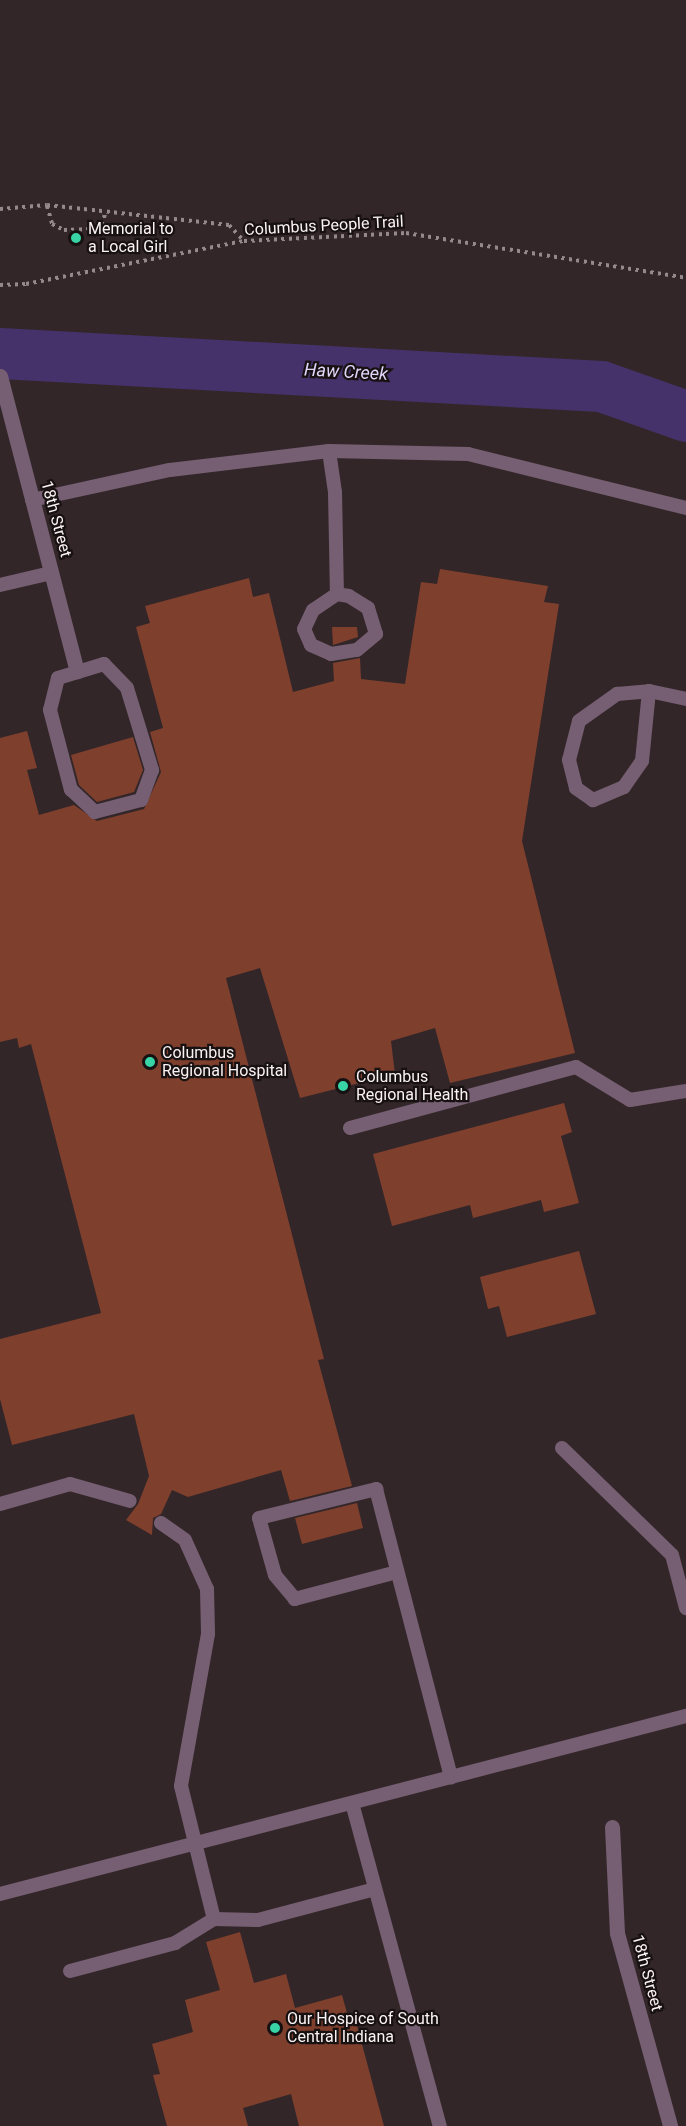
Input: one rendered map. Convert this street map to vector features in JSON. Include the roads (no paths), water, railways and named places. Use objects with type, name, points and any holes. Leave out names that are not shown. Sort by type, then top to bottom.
[{"type":"street","name":"18th Street","points":[[0,376],[77,671]]},
{"type":"street","name":"18th Street","points":[[612,1827],[617,1933],[670,2126]]},
{"type":"lane","points":[[32,501],[170,470],[328,451],[468,454],[686,508]]},
{"type":"lane","points":[[328,451],[335,492],[337,594]]},
{"type":"lane","points":[[0,585],[51,573]]},
{"type":"lane","points":[[337,594],[350,596],[368,608],[376,634],[357,650],[331,654],[311,645],[304,629],[313,610],[337,594]]},
{"type":"lane","points":[[104,664],[127,688],[152,770],[141,800],[95,812],[71,790],[50,710],[58,678],[77,671],[104,664]]},
{"type":"lane","points":[[649,691],[642,761],[624,787],[593,801],[576,788],[570,760],[579,721],[617,694],[649,691],[686,699]]},
{"type":"lane","points":[[350,1128],[576,1067],[630,1100],[686,1091]]},
{"type":"lane","points":[[562,1448],[672,1555],[686,1608]]},
{"type":"lane","points":[[0,1504],[70,1484],[130,1501]]},
{"type":"lane","points":[[397,1572],[295,1599],[275,1575],[259,1518],[376,1489],[451,1777]]},
{"type":"lane","points":[[161,1523],[185,1540],[207,1589],[208,1634],[181,1786],[214,1919]]},
{"type":"lane","points":[[0,1894],[686,1716]]},
{"type":"lane","points":[[352,1803],[440,2126]]},
{"type":"lane","points":[[70,1971],[176,1943],[214,1919],[258,1920],[375,1889]]},
{"type":"waterway","name":"Haw Creek","points":[[0,353],[601,386],[686,416]]},
{"type":"place","name":"Memorial to a Local Girl","points":[[76,238]]},
{"type":"place","name":"Columbus Regional Hospital","points":[[150,1062]]},
{"type":"place","name":"Columbus Regional Health","points":[[343,1086]]},
{"type":"place","name":"Our Hospice of South Central Indiana","points":[[275,2028]]}]
